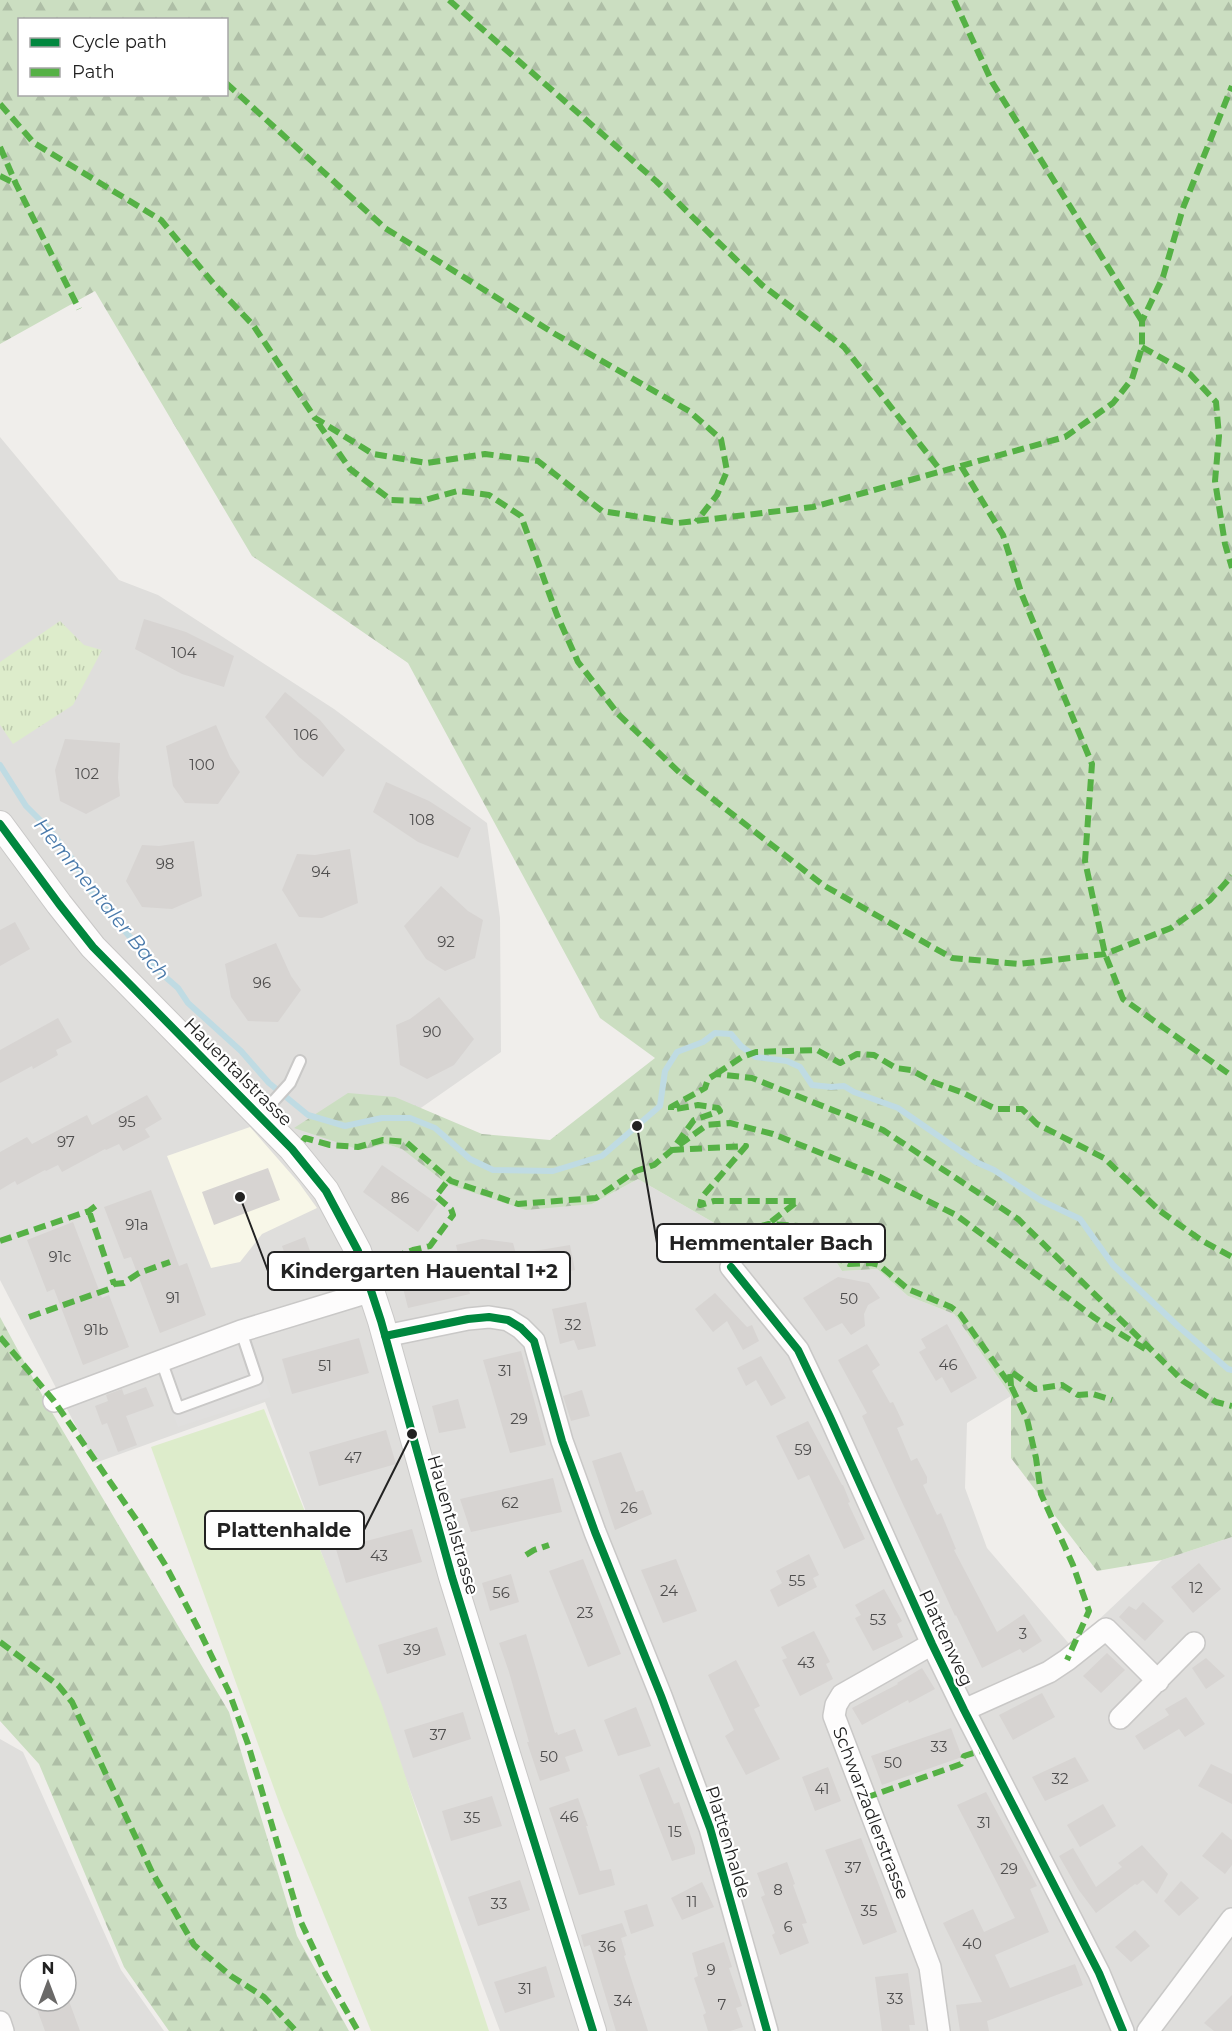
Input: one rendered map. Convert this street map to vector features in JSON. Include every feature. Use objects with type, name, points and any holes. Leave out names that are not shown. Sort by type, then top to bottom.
[{"type":"street","name":"Hauentalstrasse","points":[[0,824],[93,947],[292,1149],[326,1191],[358,1251],[385,1336],[452,1577],[593,2031]]},
{"type":"street","name":"Plattenweg","points":[[731,1267],[798,1350],[932,1644],[1099,1972],[1123,2031]]},
{"type":"street","points":[[54,1401],[241,1331],[372,1291]]},
{"type":"street","name":"Plattenhalde","points":[[385,1336],[468,1319],[489,1317],[508,1320],[521,1328],[534,1341],[562,1442],[710,1828],[767,2031]]},
{"type":"street","points":[[964,1710],[1049,1672],[1106,1629],[1158,1681]]},
{"type":"street","points":[[1120,1718],[1194,1643]]},
{"type":"street","name":"Schwarzadlerstrasse","points":[[932,1644],[842,1695],[836,1705],[834,1716],[930,1966],[939,2031]]},
{"type":"street","points":[[1148,2031],[1230,1927]]},
{"type":"street","points":[[0,2022],[3,2031]]},
{"type":"lane","points":[[260,1116],[290,1083],[300,1060]]},
{"type":"lane","points":[[161,1360],[178,1408],[257,1379],[241,1331]]},
{"type":"shaded area","points":[[0,437],[119,580],[158,595],[334,709],[487,823],[500,918],[501,1052],[362,1149],[386,1144],[403,1149],[447,1184],[592,1204],[638,1179],[749,1243],[823,1241],[842,1271],[877,1269],[908,1296],[954,1314],[1011,1396],[967,1423],[965,1488],[987,1548],[1071,1646],[1162,1560],[1232,1537],[1232,2031],[500,2031],[265,1402],[95,1463],[0,1280]]},
{"type":"shaded area","points":[[250,1127],[299,1183],[317,1208],[262,1234],[240,1262],[211,1268],[167,1156]]},
{"type":"shaded area","points":[[251,1341],[271,1397],[178,1427],[158,1373]]},
{"type":"shaded area","points":[[0,1739],[23,1752],[121,1970],[164,2031],[0,2031]]},
{"type":"green space","points":[[0,0],[1232,0],[1232,1537],[1162,1560],[1097,1571],[1011,1458],[1011,1396],[954,1314],[908,1296],[877,1269],[842,1271],[823,1241],[749,1243],[638,1179],[592,1204],[526,1210],[447,1184],[402,1149],[386,1144],[360,1150],[294,1128],[348,1093],[395,1097],[482,1134],[550,1140],[655,1058],[600,1018],[408,663],[252,556],[95,291],[0,344]]},
{"type":"green space","points":[[60,621],[84,645],[102,650],[73,705],[13,744],[0,725],[0,662]]},
{"type":"green space","points":[[0,1317],[47,1404],[229,1712],[297,1936],[349,2031],[169,2031],[124,1967],[39,1764],[0,1721]]},
{"type":"green space","points":[[264,1409],[382,1705],[489,2031],[371,2031],[281,1808],[151,1447]]},
{"type":"building","points":[[144,619],[186,632],[234,656],[224,687],[182,674],[135,649]]},
{"type":"building","points":[[285,692],[320,720],[345,750],[323,777],[299,757],[265,717]]},
{"type":"building","points":[[216,725],[230,757],[240,772],[218,804],[185,803],[173,786],[166,746]]},
{"type":"building","points":[[65,739],[120,743],[118,778],[120,796],[86,814],[60,801],[55,770]]},
{"type":"building","points":[[386,782],[429,801],[471,828],[458,858],[418,842],[373,812]]},
{"type":"building","points":[[194,841],[202,896],[172,909],[142,907],[126,881],[142,845],[159,846]]},
{"type":"building","points":[[350,849],[358,903],[322,918],[299,917],[282,890],[297,854],[315,855]]},
{"type":"building","points":[[441,886],[468,911],[483,920],[475,958],[445,971],[426,959],[404,926]]},
{"type":"building","points":[[15,922],[30,949],[0,966],[0,930]]},
{"type":"building","points":[[276,943],[291,976],[301,990],[278,1022],[248,1021],[231,997],[225,964]]},
{"type":"building","points":[[439,997],[474,1039],[454,1065],[427,1079],[400,1065],[396,1025],[410,1019]]},
{"type":"building","points":[[58,1018],[72,1042],[56,1050],[58,1055],[0,1083],[0,1050]]},
{"type":"building","points":[[147,1095],[162,1119],[145,1129],[150,1137],[123,1151],[119,1144],[105,1149],[62,1172],[58,1165],[17,1185],[15,1181],[0,1190],[0,1152],[27,1137],[32,1144],[87,1115],[92,1125]]},
{"type":"building","points":[[382,1165],[438,1204],[418,1232],[363,1192]]},
{"type":"building","points":[[268,1168],[280,1200],[214,1225],[202,1192]]},
{"type":"building","points":[[151,1190],[179,1266],[187,1263],[206,1315],[160,1333],[131,1257],[124,1259],[104,1207]]},
{"type":"building","points":[[73,1222],[102,1298],[109,1295],[129,1347],[83,1365],[54,1289],[47,1292],[27,1240]]},
{"type":"building","points":[[305,1237],[320,1279],[297,1288],[282,1246]]},
{"type":"building","points":[[482,1239],[513,1243],[516,1254],[570,1245],[575,1270],[541,1276],[540,1270],[467,1281],[470,1294],[408,1308],[401,1280],[461,1267],[456,1245]]},
{"type":"building","points":[[838,1277],[869,1283],[880,1298],[868,1305],[864,1314],[865,1326],[851,1335],[842,1323],[826,1331],[803,1298]]},
{"type":"building","points":[[715,1293],[747,1327],[752,1325],[759,1341],[743,1350],[727,1321],[713,1332],[695,1309]]},
{"type":"building","points":[[586,1302],[596,1346],[578,1350],[574,1340],[560,1344],[552,1309]]},
{"type":"building","points":[[947,1324],[977,1378],[951,1393],[942,1377],[936,1381],[919,1352],[926,1348],[921,1339]]},
{"type":"building","points":[[359,1338],[369,1373],[292,1394],[282,1359]]},
{"type":"building","points":[[867,1344],[880,1365],[872,1371],[890,1403],[893,1402],[904,1425],[897,1428],[911,1461],[917,1458],[927,1477],[927,1483],[923,1485],[937,1515],[941,1513],[956,1549],[954,1550],[997,1632],[1024,1614],[1042,1641],[1023,1653],[1020,1649],[982,1668],[955,1616],[862,1416],[867,1413],[838,1360]]},
{"type":"building","points":[[521,1351],[546,1445],[510,1453],[483,1360]]},
{"type":"building","points":[[761,1356],[786,1398],[771,1406],[756,1380],[746,1386],[737,1368]]},
{"type":"building","points":[[146,1387],[154,1406],[126,1416],[137,1445],[118,1452],[107,1423],[102,1425],[95,1406],[108,1401],[106,1395],[122,1389],[124,1395]]},
{"type":"building","points":[[582,1390],[590,1416],[571,1421],[563,1396]]},
{"type":"building","points":[[458,1399],[466,1428],[439,1433],[432,1406]]},
{"type":"building","points":[[808,1421],[843,1485],[850,1502],[848,1503],[865,1539],[844,1549],[809,1475],[798,1480],[776,1436]]},
{"type":"building","points":[[386,1430],[396,1464],[319,1486],[309,1452]]},
{"type":"building","points":[[621,1452],[636,1492],[643,1490],[652,1514],[615,1530],[592,1461]]},
{"type":"building","points":[[553,1478],[562,1512],[471,1532],[460,1499]]},
{"type":"building","points":[[412,1529],[422,1562],[346,1583],[336,1549]]},
{"type":"building","points":[[809,1554],[819,1575],[813,1578],[817,1587],[778,1607],[770,1590],[782,1583],[776,1571]]},
{"type":"building","points":[[583,1559],[621,1654],[588,1667],[549,1571]]},
{"type":"building","points":[[676,1559],[697,1611],[663,1623],[641,1570]]},
{"type":"building","points":[[1199,1563],[1221,1589],[1193,1613],[1171,1587]]},
{"type":"building","points":[[511,1574],[519,1602],[490,1611],[482,1583]]},
{"type":"building","points":[[884,1589],[902,1621],[897,1624],[903,1637],[873,1651],[855,1618],[861,1615],[855,1605]]},
{"type":"building","points":[[1143,1602],[1164,1621],[1145,1641],[1119,1617],[1129,1606],[1136,1610]]},
{"type":"building","points":[[437,1627],[446,1655],[387,1674],[378,1645]]},
{"type":"building","points":[[814,1631],[830,1662],[826,1664],[833,1679],[800,1696],[782,1660],[787,1658],[781,1647]]},
{"type":"building","points":[[526,1634],[555,1733],[557,1732],[558,1735],[575,1729],[583,1751],[565,1757],[570,1771],[540,1781],[499,1643]]},
{"type":"building","points":[[1107,1653],[1125,1670],[1101,1693],[1083,1676]]},
{"type":"building","points":[[1206,1658],[1225,1676],[1206,1689],[1192,1668]]},
{"type":"building","points":[[736,1660],[760,1706],[754,1709],[780,1759],[746,1775],[725,1736],[734,1730],[708,1675]]},
{"type":"building","points":[[922,1668],[935,1689],[909,1703],[908,1700],[862,1725],[852,1708],[898,1684]]},
{"type":"building","points":[[1042,1693],[1055,1717],[1013,1740],[999,1715]]},
{"type":"building","points":[[1186,1697],[1205,1724],[1185,1737],[1179,1729],[1144,1750],[1135,1736],[1169,1715],[1165,1709]]},
{"type":"building","points":[[636,1707],[651,1746],[618,1756],[604,1720]]},
{"type":"building","points":[[463,1712],[471,1739],[413,1758],[404,1730]]},
{"type":"building","points":[[951,1728],[962,1757],[882,1785],[871,1756]]},
{"type":"building","points":[[1075,1757],[1089,1781],[1045,1801],[1032,1777]]},
{"type":"building","points":[[1211,1764],[1232,1774],[1232,1804],[1198,1786]]},
{"type":"building","points":[[659,1767],[674,1804],[679,1802],[695,1848],[695,1854],[672,1861],[639,1775]]},
{"type":"building","points":[[828,1767],[841,1801],[815,1811],[802,1777]]},
{"type":"building","points":[[986,1792],[1037,1886],[1030,1889],[1049,1932],[995,1955],[1010,1988],[1075,1964],[1083,1985],[987,2021],[989,2031],[960,2031],[956,2005],[982,2002],[943,1923],[973,1909],[984,1932],[1015,1918],[957,1805]]},
{"type":"building","points":[[492,1796],[502,1826],[451,1841],[442,1811]]},
{"type":"building","points":[[578,1798],[600,1871],[611,1869],[615,1885],[579,1895],[549,1808]]},
{"type":"building","points":[[1103,1804],[1116,1826],[1080,1847],[1067,1825]]},
{"type":"building","points":[[1222,1832],[1232,1840],[1232,1865],[1225,1874],[1202,1856]]},
{"type":"building","points":[[861,1838],[897,1932],[863,1945],[825,1850]]},
{"type":"building","points":[[1142,1845],[1168,1874],[1157,1894],[1143,1880],[1096,1913],[1078,1889],[1059,1856],[1073,1848],[1096,1887],[1122,1867],[1118,1863]]},
{"type":"building","points":[[787,1862],[807,1923],[802,1924],[809,1943],[780,1955],[772,1935],[775,1933],[761,1897],[765,1895],[757,1873]]},
{"type":"building","points":[[520,1880],[530,1910],[478,1926],[468,1897]]},
{"type":"building","points":[[1181,1881],[1199,1898],[1179,1916],[1164,1901]]},
{"type":"building","points":[[702,1882],[714,1907],[682,1920],[671,1898]]},
{"type":"building","points":[[647,1904],[654,1926],[631,1934],[624,1911]]},
{"type":"building","points":[[622,1923],[627,1936],[621,1938],[626,1955],[624,1956],[648,2031],[616,2031],[590,1945],[584,1947],[581,1935]]},
{"type":"building","points":[[1135,1930],[1150,1946],[1131,1962],[1115,1947]]},
{"type":"building","points":[[724,1942],[732,1967],[729,1968],[742,2006],[736,2008],[743,2027],[730,2031],[708,2031],[703,2015],[706,2013],[694,1978],[698,1976],[692,1953]]},
{"type":"building","points":[[546,1966],[555,1997],[505,2013],[494,1982]]},
{"type":"building","points":[[908,1973],[915,2025],[909,2025],[910,2031],[882,2031],[875,1977]]},
{"type":"building","points":[[1232,1995],[1232,2031],[1214,2031],[1204,2023]]},
{"type":"building","points":[[38,2013],[73,2013],[80,2031],[45,2031]]},
{"type":"waterway","name":"Hemmentaler Bach","points":[[0,765],[26,806],[49,829],[73,860],[92,893],[162,974],[178,988],[188,1003],[241,1051],[269,1083],[308,1115],[345,1126],[382,1118],[410,1118],[435,1128],[470,1159],[493,1170],[553,1171],[602,1156],[660,1106],[665,1071],[677,1052],[703,1042],[715,1033],[731,1034],[741,1046],[756,1057],[787,1061],[800,1067],[812,1085],[844,1086],[898,1108],[976,1162],[994,1170],[1040,1200],[1080,1219],[1113,1265],[1179,1327],[1232,1370]]},
{"type":"marked path","points":[[449,0],[656,181],[762,285],[844,347],[941,471]]},
{"type":"marked path","points":[[954,0],[992,82],[1142,321]]},
{"type":"marked path","points":[[228,85],[385,228],[555,334],[689,411],[721,439],[727,471],[717,495],[696,522]]},
{"type":"marked path","points":[[0,104],[34,143],[161,220],[213,283],[253,325],[315,418],[373,454],[427,463],[485,454],[538,461],[602,511],[678,523],[813,507],[1065,437],[1113,403],[1132,379],[1142,347],[1142,321],[1163,277],[1183,208],[1232,86]]},
{"type":"marked path","points":[[0,147],[16,184],[79,309]]},
{"type":"marked path","points":[[0,176],[16,184]]},
{"type":"marked path","points":[[1142,347],[1190,374],[1216,402],[1219,436],[1215,481],[1225,544],[1232,568]]},
{"type":"marked path","points":[[318,423],[350,469],[391,500],[421,501],[458,491],[489,495],[521,516],[557,615],[578,662],[618,714],[681,774],[823,885],[952,958],[1019,964],[1105,954],[1171,928],[1210,900],[1232,876]]},
{"type":"marked path","points":[[961,466],[1003,535],[1022,595],[1092,764],[1085,861],[1105,954],[1123,999],[1232,1076]]},
{"type":"marked path","points":[[716,1074],[742,1057],[756,1052],[817,1050],[840,1063],[857,1054],[874,1055],[896,1068],[911,1070],[996,1109],[1022,1109],[1037,1124],[1104,1158],[1160,1211],[1201,1240],[1232,1257]]},
{"type":"marked path","points":[[303,1141],[305,1138],[330,1145],[358,1147],[383,1140],[406,1142],[451,1181],[518,1204],[596,1198],[636,1171],[654,1165],[672,1150],[694,1120],[720,1111],[718,1108],[698,1105],[671,1110],[671,1107],[705,1088],[708,1079],[716,1074],[752,1078],[883,1130],[1018,1219],[1183,1381],[1216,1402],[1232,1406]]},
{"type":"marked path","points":[[679,1145],[707,1125],[730,1123],[773,1134],[876,1175],[956,1215],[1095,1318],[1145,1349]]},
{"type":"marked path","points":[[672,1150],[746,1146],[702,1197],[700,1205],[714,1201],[798,1201],[768,1224]]},
{"type":"marked path","points":[[376,1264],[430,1246],[453,1215],[451,1209],[436,1196],[449,1179]]},
{"type":"marked path","points":[[0,1241],[89,1211],[98,1204]]},
{"type":"marked path","points":[[89,1211],[114,1284]]},
{"type":"marked path","points":[[731,1267],[732,1250],[737,1240],[755,1228],[768,1224],[815,1227],[829,1237],[839,1259],[849,1264],[879,1265],[908,1289],[951,1307],[960,1314],[1011,1386],[1027,1419],[1041,1494],[1073,1565],[1089,1611],[1067,1660]]},
{"type":"marked path","points":[[29,1317],[109,1289],[114,1284],[124,1283],[139,1273],[170,1262]]},
{"type":"marked path","points":[[0,1337],[54,1401],[140,1525],[166,1566],[198,1628],[229,1692],[248,1744],[300,1920],[326,1975],[358,2031]]},
{"type":"marked path","points":[[1011,1386],[1010,1371],[1035,1389],[1062,1385],[1078,1395],[1093,1394],[1112,1400]]},
{"type":"marked path","points":[[526,1555],[549,1545]]},
{"type":"marked path","points":[[0,1642],[58,1685],[72,1702],[152,1872],[194,1945],[231,1976],[264,1997],[296,2031]]},
{"type":"marked path","points":[[865,1798],[961,1764],[964,1756],[984,1750]]},
{"type":"cycle path","points":[[0,824],[93,947],[292,1149],[326,1191],[358,1251],[381,1321],[452,1577],[593,2031]]},
{"type":"cycle path","points":[[731,1267],[798,1350],[932,1644],[1099,1973],[1123,2031]]},
{"type":"cycle path","points":[[385,1336],[468,1319],[489,1317],[508,1320],[521,1328],[534,1341],[562,1441],[710,1828],[767,2031]]},
{"type":"place","name":"Hemmentaler Bach","points":[[637,1126]]},
{"type":"place","name":"Kindergarten Hauental 1+2","points":[[240,1197]]},
{"type":"place","name":"Plattenhalde","points":[[412,1434]]}]
